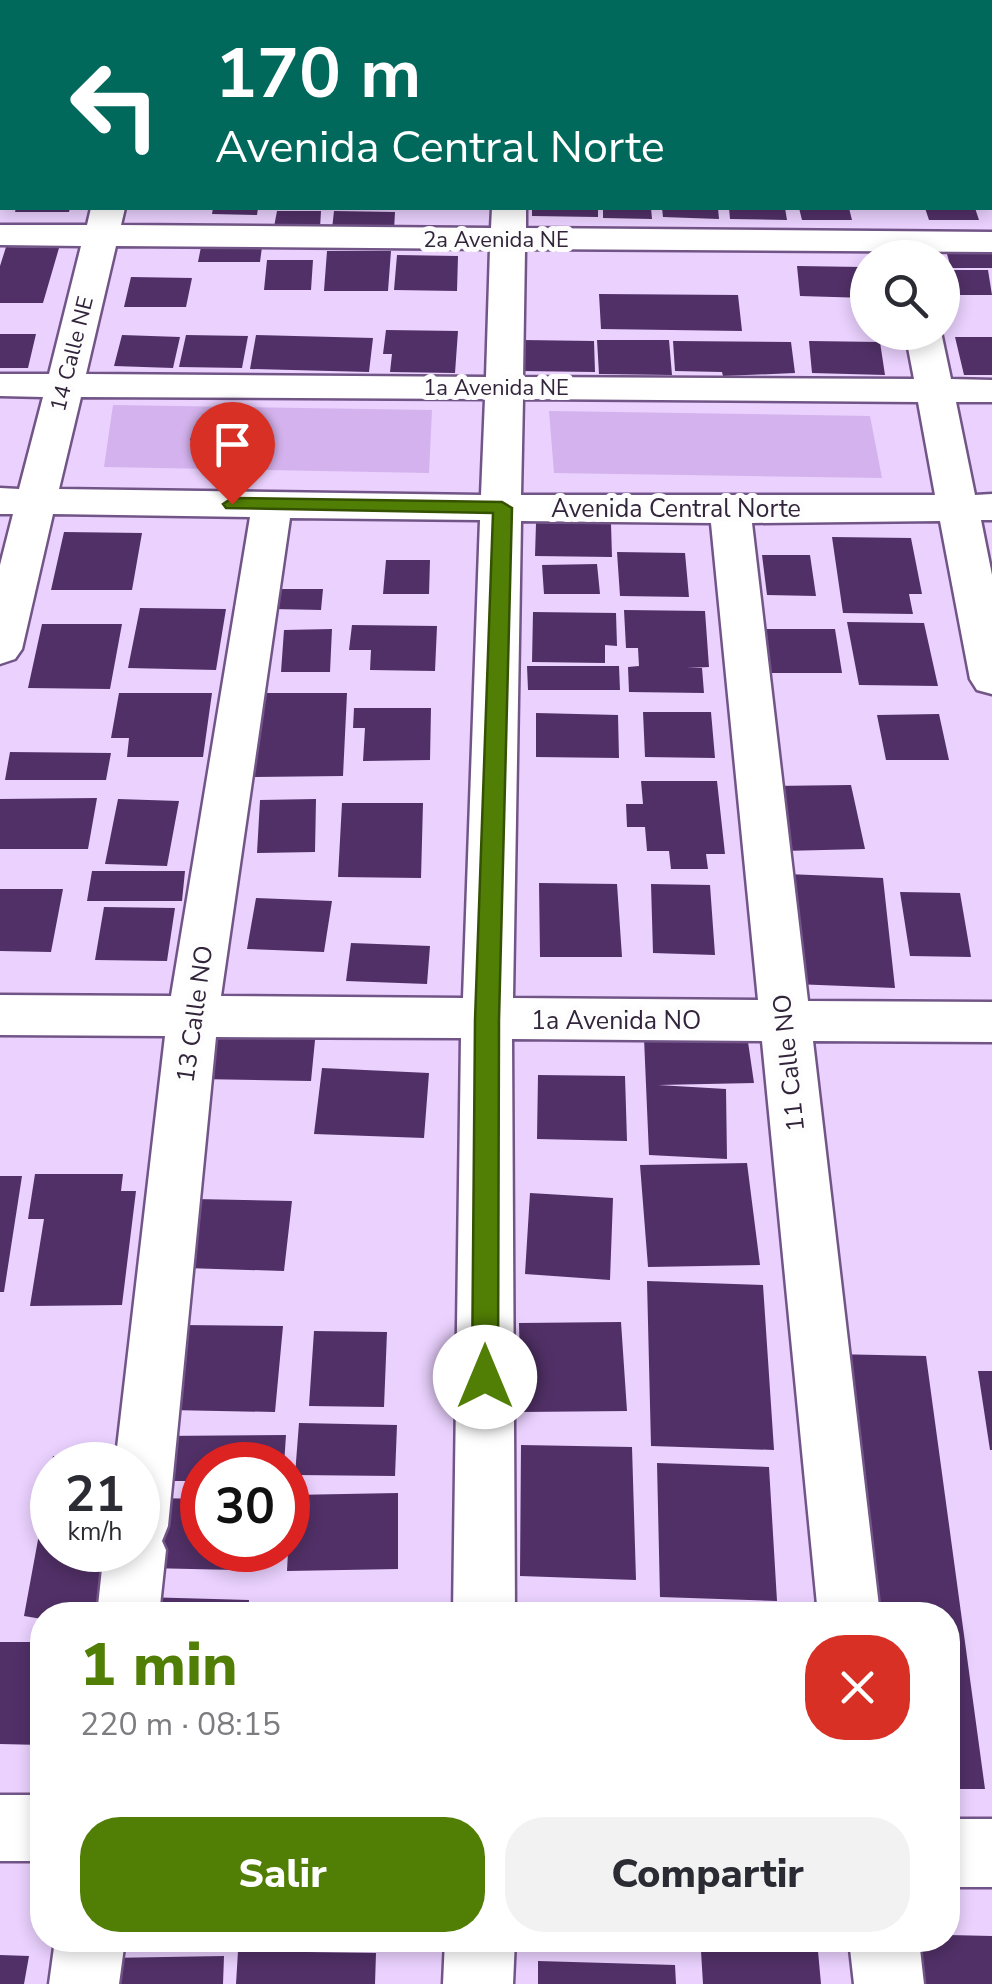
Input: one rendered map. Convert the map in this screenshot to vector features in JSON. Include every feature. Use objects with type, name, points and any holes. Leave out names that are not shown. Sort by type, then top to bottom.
[{"type":"street","name":"2a Avenida NE","points":[[0,235],[104,222],[509,224],[905,235],[992,242]]},
{"type":"street","name":"14 Calle NE","points":[[0,648],[18,501],[64,386],[104,222]]},
{"type":"street","points":[[484,1602],[487,1020],[509,224]]},
{"type":"street","points":[[927,350],[934,390],[974,506],[992,679]]},
{"type":"street","name":"1a Avenida NE","points":[[0,385],[992,391]]},
{"type":"street","name":"Avenida Central Norte","points":[[18,501],[730,511],[974,506]]},
{"type":"street","name":"13 Calle NO","points":[[147,1442],[193,1016],[272,504]]},
{"type":"street","name":"11 Calle NO","points":[[730,511],[848,1602]]},
{"type":"street","name":"1a Avenida NO","points":[[0,1016],[992,1022]]},
{"type":"street","points":[[129,1602],[133,1572]]},
{"type":"street","points":[[0,1828],[30,1828]]},
{"type":"street","points":[[960,1853],[992,1853]]},
{"type":"street","points":[[84,1984],[88,1952]]},
{"type":"street","points":[[478,1984],[479,1952]]},
{"type":"street","points":[[885,1952],[889,1984]]},
{"type":"shaded area","points":[[113,405],[432,410],[429,473],[104,467]]},
{"type":"shaded area","points":[[549,411],[870,416],[882,478],[554,473]]},
{"type":"building","points":[[16,210],[70,210],[69,212]]},
{"type":"building","points":[[213,210],[258,210],[257,215],[212,214]]},
{"type":"building","points":[[532,210],[598,210],[598,217],[532,216]]},
{"type":"building","points":[[603,210],[651,210],[652,219],[603,218]]},
{"type":"building","points":[[662,210],[718,210],[719,219],[663,217]]},
{"type":"building","points":[[729,210],[785,210],[787,220],[730,219]]},
{"type":"building","points":[[800,210],[850,210],[852,220],[802,220]]},
{"type":"building","points":[[926,210],[976,210],[979,220],[929,220]]},
{"type":"building","points":[[277,211],[321,211],[320,228],[274,227]]},
{"type":"building","points":[[334,211],[395,212],[394,230],[332,229]]},
{"type":"building","points":[[6,247],[59,248],[43,303],[0,303],[0,266]]},
{"type":"building","points":[[201,247],[262,247],[260,262],[198,262]]},
{"type":"building","points":[[327,251],[391,251],[388,291],[324,291]]},
{"type":"building","points":[[960,254],[992,254],[992,268],[960,268]]},
{"type":"building","points":[[397,255],[458,256],[457,291],[394,290]]},
{"type":"building","points":[[267,260],[313,260],[311,290],[264,290]]},
{"type":"building","points":[[797,266],[850,267],[850,297],[800,296]]},
{"type":"building","points":[[960,270],[988,270],[992,295],[960,295]]},
{"type":"building","points":[[131,277],[192,278],[186,307],[124,307]]},
{"type":"building","points":[[599,294],[738,295],[742,331],[601,329]]},
{"type":"building","points":[[386,330],[458,331],[455,373],[390,372],[392,354],[383,354]]},
{"type":"building","points":[[0,334],[36,334],[28,368],[0,368]]},
{"type":"building","points":[[122,335],[180,337],[173,368],[114,366]]},
{"type":"building","points":[[186,335],[248,336],[242,368],[179,367]]},
{"type":"building","points":[[256,335],[373,338],[369,372],[250,369]]},
{"type":"building","points":[[960,337],[992,337],[992,375],[964,375],[958,350]]},
{"type":"building","points":[[523,340],[594,341],[595,372],[522,371]]},
{"type":"building","points":[[597,340],[669,340],[672,375],[599,374]]},
{"type":"building","points":[[673,341],[791,342],[795,373],[723,376],[722,372],[675,371]]},
{"type":"building","points":[[809,341],[850,342],[850,350],[881,350],[885,375],[812,373]]},
{"type":"building","points":[[216,425],[232,432],[231,445],[212,453],[193,447],[190,439],[196,430]]},
{"type":"building","points":[[536,523],[611,524],[612,557],[535,556]]},
{"type":"building","points":[[64,532],[142,533],[132,590],[51,590]]},
{"type":"building","points":[[832,537],[911,538],[922,594],[909,594],[913,614],[843,613]]},
{"type":"building","points":[[617,552],[685,553],[689,597],[620,596]]},
{"type":"building","points":[[762,555],[810,555],[816,596],[767,595]]},
{"type":"building","points":[[386,560],[430,560],[429,594],[383,594]]},
{"type":"building","points":[[597,564],[600,594],[544,594],[542,565]]},
{"type":"building","points":[[275,589],[323,589],[321,610],[273,609]]},
{"type":"building","points":[[140,608],[226,609],[216,670],[128,668]]},
{"type":"building","points":[[624,610],[705,611],[709,667],[687,668],[702,668],[704,693],[629,692],[628,667],[639,666],[638,648],[626,648]]},
{"type":"building","points":[[533,612],[616,613],[617,646],[605,645],[605,663],[532,662]]},
{"type":"building","points":[[847,622],[924,623],[938,686],[859,685]]},
{"type":"building","points":[[42,624],[122,624],[110,689],[28,688]]},
{"type":"building","points":[[352,625],[437,626],[435,671],[370,670],[371,650],[349,650]]},
{"type":"building","points":[[332,629],[330,672],[281,672],[284,630]]},
{"type":"building","points":[[759,629],[835,629],[842,673],[764,673]]},
{"type":"building","points":[[527,666],[619,666],[620,690],[528,690]]},
{"type":"building","points":[[119,693],[212,693],[203,757],[127,757],[129,738],[111,738]]},
{"type":"building","points":[[261,693],[347,693],[343,776],[254,777]]},
{"type":"building","points":[[354,708],[431,708],[430,760],[363,761],[365,728],[353,728]]},
{"type":"building","points":[[643,712],[711,712],[715,758],[645,757]]},
{"type":"building","points":[[536,713],[618,715],[619,758],[536,757]]},
{"type":"building","points":[[939,714],[949,760],[886,760],[877,715]]},
{"type":"building","points":[[10,752],[111,753],[106,780],[5,780]]},
{"type":"building","points":[[641,781],[717,781],[725,854],[706,854],[708,869],[671,869],[669,851],[647,851],[645,827],[627,827],[626,804],[643,804]]},
{"type":"building","points":[[851,785],[865,849],[782,851],[771,786]]},
{"type":"building","points":[[97,798],[88,849],[0,849],[0,799]]},
{"type":"building","points":[[118,799],[179,801],[167,866],[105,864]]},
{"type":"building","points":[[316,799],[315,852],[257,853],[260,800]]},
{"type":"building","points":[[342,803],[423,803],[421,878],[338,877]]},
{"type":"building","points":[[92,871],[185,871],[182,901],[87,901]]},
{"type":"building","points":[[787,874],[883,878],[895,988],[794,984]]},
{"type":"building","points":[[539,883],[617,884],[622,957],[540,957]]},
{"type":"building","points":[[651,884],[710,885],[715,955],[653,953]]},
{"type":"building","points":[[0,889],[63,889],[51,952],[0,951]]},
{"type":"building","points":[[900,892],[960,893],[971,957],[910,956]]},
{"type":"building","points":[[256,898],[332,901],[324,952],[247,949]]},
{"type":"building","points":[[104,907],[175,908],[167,961],[95,960]]},
{"type":"building","points":[[351,943],[430,946],[427,984],[346,981]]},
{"type":"building","points":[[205,1028],[316,1030],[311,1081],[198,1079]]},
{"type":"building","points":[[747,1035],[754,1083],[658,1085],[726,1089],[727,1159],[649,1155],[644,1038]]},
{"type":"building","points":[[322,1068],[429,1073],[424,1138],[314,1134]]},
{"type":"building","points":[[538,1075],[625,1076],[627,1141],[537,1139]]},
{"type":"building","points":[[747,1163],[760,1265],[648,1267],[640,1165]]},
{"type":"building","points":[[35,1174],[123,1174],[121,1191],[136,1191],[122,1305],[30,1306],[44,1219],[28,1219]]},
{"type":"building","points":[[0,1176],[22,1176],[4,1292],[0,1292]]},
{"type":"building","points":[[530,1193],[613,1198],[610,1280],[525,1274]]},
{"type":"building","points":[[195,1199],[292,1201],[284,1271],[185,1268]]},
{"type":"building","points":[[647,1281],[763,1285],[774,1450],[651,1446]]},
{"type":"building","points":[[621,1322],[627,1411],[521,1412],[519,1323]]},
{"type":"building","points":[[181,1325],[283,1326],[275,1412],[170,1410]]},
{"type":"building","points":[[314,1331],[387,1332],[384,1407],[309,1406]]},
{"type":"building","points":[[831,1354],[926,1356],[960,1602],[856,1602]]},
{"type":"building","points":[[978,1371],[992,1371],[992,1450],[990,1450]]},
{"type":"building","points":[[299,1423],[397,1425],[395,1476],[310,1475],[310,1442],[298,1442]]},
{"type":"building","points":[[286,1435],[286,1442],[180,1442],[180,1481],[160,1481],[158,1436]]},
{"type":"building","points":[[521,1445],[632,1447],[636,1580],[520,1576]]},
{"type":"building","points":[[657,1463],[769,1467],[777,1601],[660,1597]]},
{"type":"building","points":[[398,1493],[398,1569],[310,1571],[310,1495]]},
{"type":"building","points":[[160,1498],[180,1499],[180,1569],[160,1568]]},
{"type":"building","points":[[32,1572],[111,1572],[108,1602],[30,1602],[30,1617],[24,1616]]},
{"type":"building","points":[[142,1597],[249,1600],[249,1602],[141,1602]]},
{"type":"building","points":[[960,1606],[985,1789],[960,1789]]},
{"type":"building","points":[[0,1642],[30,1642],[30,1745],[0,1744]]},
{"type":"building","points":[[960,1935],[992,1936],[992,1984],[896,1984],[892,1952],[960,1952]]},
{"type":"building","points":[[238,1952],[376,1953],[375,1984],[236,1984]]},
{"type":"building","points":[[701,1952],[818,1952],[821,1984],[703,1984]]},
{"type":"building","points":[[0,1955],[29,1956],[24,1984],[0,1984]]},
{"type":"building","points":[[224,1956],[223,1984],[105,1984],[107,1958]]},
{"type":"building","points":[[538,1961],[675,1965],[676,1984],[538,1984]]},
{"type":"route","points":[[232,504],[502,508],[487,1020],[485,1377]]}]
